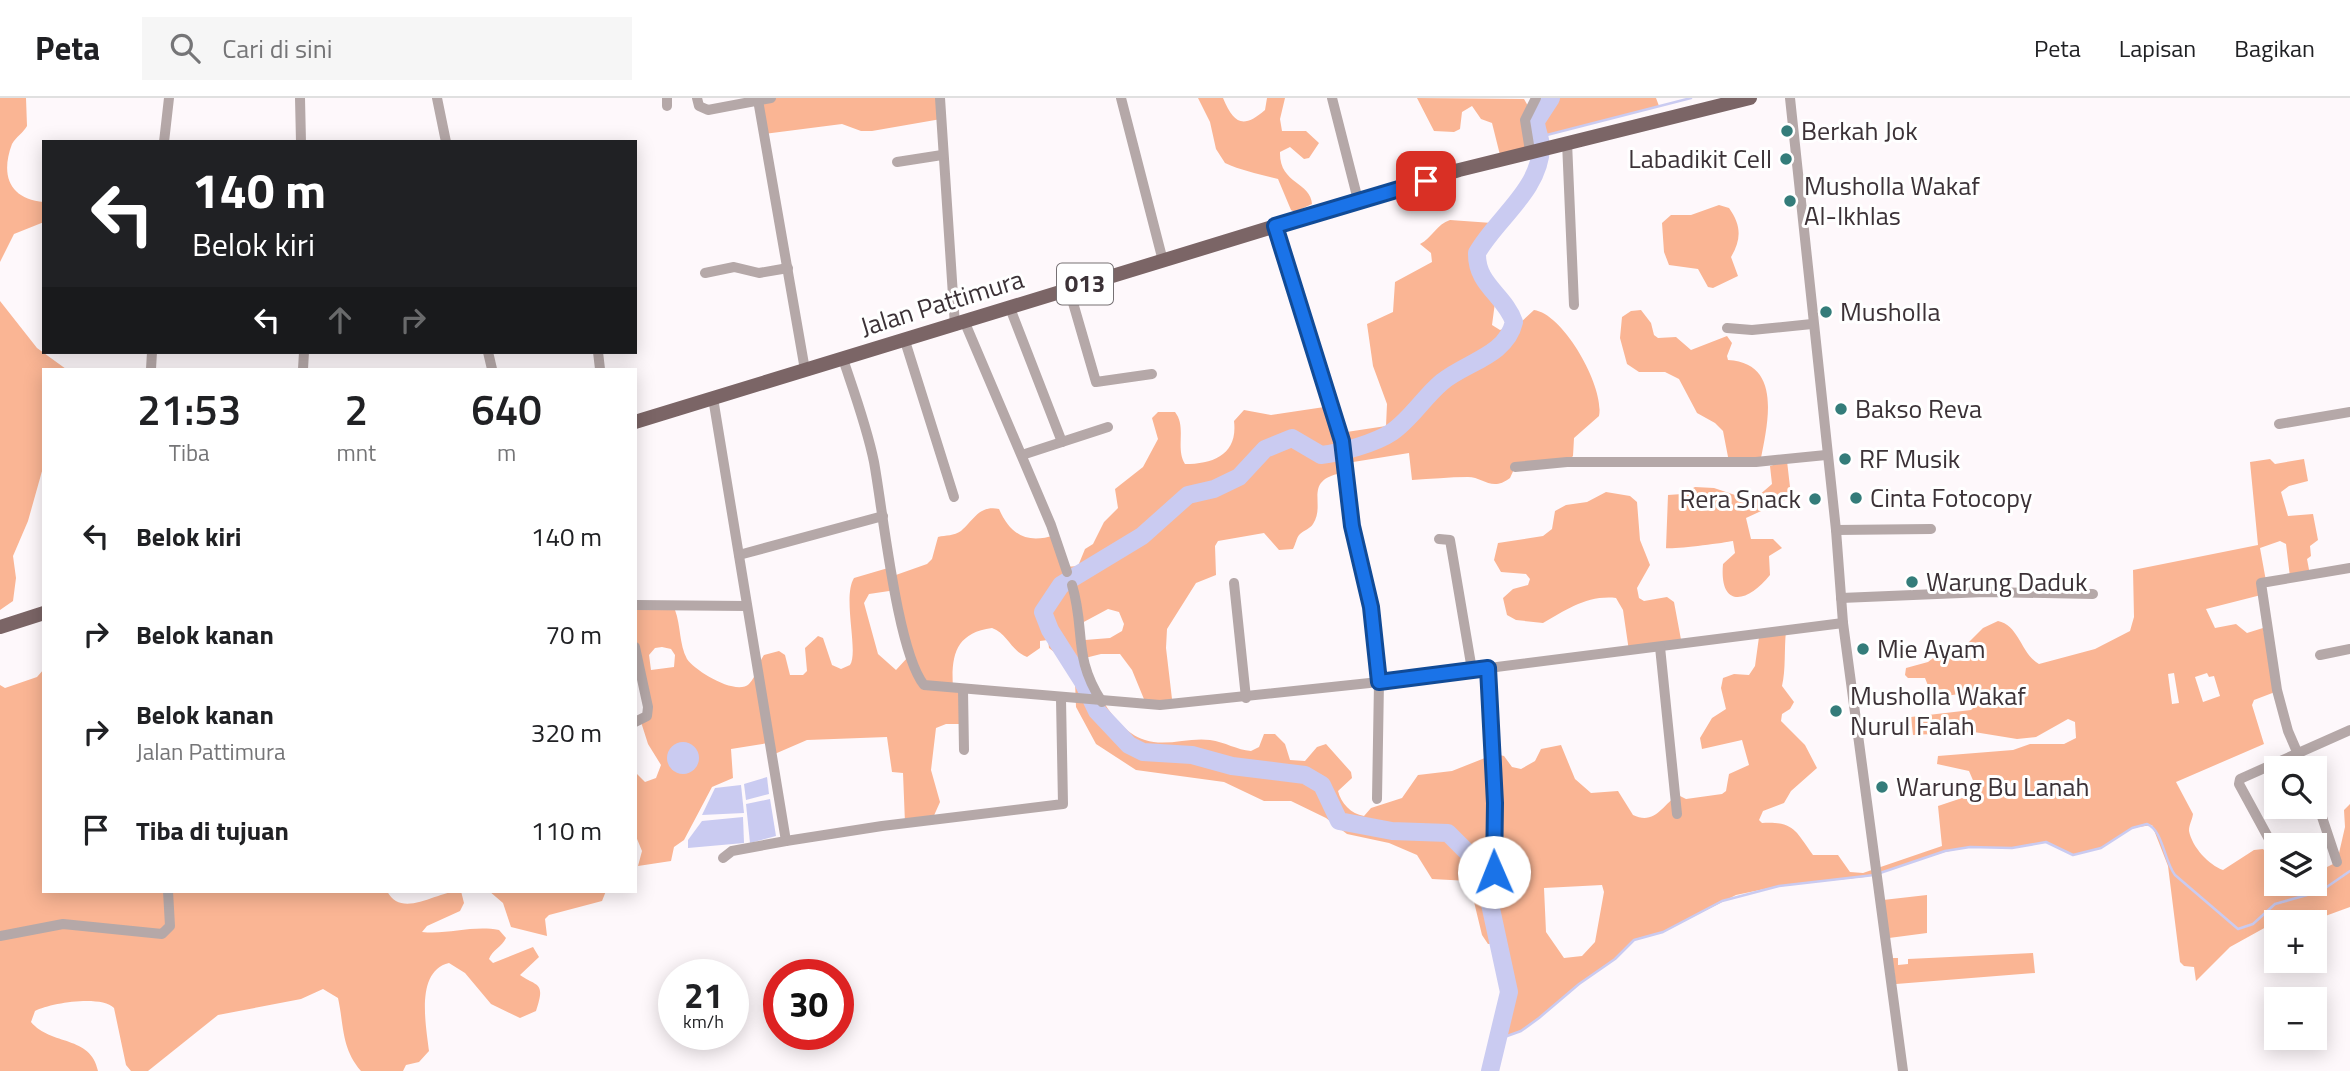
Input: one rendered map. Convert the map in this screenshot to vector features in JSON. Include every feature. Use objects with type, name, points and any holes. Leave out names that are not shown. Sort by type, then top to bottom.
[{"type":"main road","name":"Jalan Pattimura","points":[[637,421],[1358,201],[1550,146],[1750,98]]},
{"type":"main road","points":[[0,627],[42,614]]},
{"type":"street","points":[[164,140],[169,98]]},
{"type":"street","points":[[300,98],[301,140]]},
{"type":"street","points":[[438,98],[446,140]]},
{"type":"street","points":[[697,98],[699,106],[708,110],[771,98]]},
{"type":"street","points":[[940,98],[960,324],[1022,455],[1067,572]]},
{"type":"street","points":[[1121,98],[1163,261]]},
{"type":"street","points":[[1332,98],[1358,201]]},
{"type":"street","points":[[1532,151],[1525,120],[1536,98]]},
{"type":"street","points":[[1790,98],[1836,530],[1843,623],[1875,874],[1894,986],[1903,1071]]},
{"type":"street","points":[[758,100],[805,370]]},
{"type":"street","points":[[1567,142],[1574,305]]},
{"type":"street","points":[[897,162],[943,155]]},
{"type":"street","points":[[1275,226],[1347,463],[1352,526],[1371,607],[1379,682],[1377,799]]},
{"type":"street","points":[[705,273],[734,267],[759,273],[788,268]]},
{"type":"street","points":[[1069,289],[1096,382],[1152,374]]},
{"type":"street","points":[[1010,308],[1062,442]]},
{"type":"street","points":[[1727,328],[1752,330],[1812,324]]},
{"type":"street","points":[[905,341],[954,497]]},
{"type":"street","points":[[844,359],[873,459],[894,583],[919,678],[924,685],[1060,699],[1160,705],[1246,698],[1843,623]]},
{"type":"street","points":[[713,398],[786,841]]},
{"type":"street","points":[[2279,424],[2350,412]]},
{"type":"street","points":[[1022,455],[1108,427]]},
{"type":"street","points":[[1515,467],[1567,462],[1756,462],[1826,455]]},
{"type":"street","points":[[739,555],[883,516]]},
{"type":"street","points":[[1836,530],[1931,528]]},
{"type":"street","points":[[1439,539],[1450,540],[1472,670]]},
{"type":"street","points":[[2298,754],[2277,690],[2261,583],[2350,568]]},
{"type":"street","points":[[1234,583],[1246,698]]},
{"type":"street","points":[[1072,585],[1079,609],[1082,662],[1100,702]]},
{"type":"street","points":[[1841,598],[1985,592],[2093,594]]},
{"type":"street","points":[[637,605],[747,607]]},
{"type":"street","points":[[1660,648],[1677,814]]},
{"type":"street","points":[[2320,655],[2350,649]]},
{"type":"street","points":[[637,656],[648,707],[647,716],[637,722]]},
{"type":"street","points":[[1488,668],[1496,881]]},
{"type":"street","points":[[963,690],[964,750]]},
{"type":"street","points":[[723,858],[732,850],[786,841],[894,824],[1063,804],[1060,699]]},
{"type":"street","points":[[2266,833],[2239,783],[2248,774],[2350,730]]},
{"type":"street","points":[[2323,819],[2337,862]]},
{"type":"street","points":[[0,936],[63,924],[143,934],[162,933],[170,926],[168,893]]},
{"type":"shaded area","points":[[0,98],[26,98],[27,126],[12,144],[7,166],[8,176],[16,191],[32,200],[42,202],[42,223],[14,234],[0,262]]},
{"type":"shaded area","points":[[763,98],[940,98],[941,119],[872,131],[861,131],[842,124],[764,134]]},
{"type":"shaded area","points":[[1198,98],[1223,98],[1231,114],[1240,121],[1245,121],[1265,110],[1267,98],[1285,98],[1280,119],[1282,131],[1306,131],[1319,143],[1309,158],[1304,159],[1290,147],[1280,152],[1284,171],[1306,191],[1312,204],[1295,212],[1291,210],[1278,179],[1225,163],[1216,149],[1210,122]]},
{"type":"shaded area","points":[[1417,98],[1524,99],[1528,106],[1530,151],[1501,159],[1492,123],[1481,119],[1472,106],[1462,112],[1460,129],[1454,132],[1434,131]]},
{"type":"shaded area","points":[[1551,98],[1656,98],[1659,106],[1539,137],[1537,115]]},
{"type":"shaded area","points":[[1719,205],[1729,208],[1738,227],[1737,245],[1731,257],[1738,276],[1713,288],[1708,287],[1698,269],[1669,265],[1664,252],[1662,223],[1671,215],[1691,215]]},
{"type":"shaded area","points":[[1450,220],[1492,223],[1495,228],[1478,254],[1478,262],[1482,277],[1496,295],[1492,325],[1500,330],[1520,323],[1534,310],[1546,315],[1558,324],[1580,354],[1596,388],[1599,416],[1574,438],[1573,456],[1567,462],[1515,467],[1510,478],[1498,484],[1468,477],[1412,480],[1409,453],[1347,463],[1347,472],[1333,475],[1319,486],[1317,516],[1312,526],[1299,536],[1293,549],[1279,550],[1264,533],[1218,541],[1215,546],[1216,575],[1196,583],[1167,629],[1166,648],[1172,699],[1146,704],[1132,670],[1120,654],[1101,654],[1085,658],[1107,708],[1131,733],[1153,742],[1210,740],[1251,751],[1259,747],[1264,734],[1275,734],[1285,744],[1290,760],[1305,761],[1317,747],[1326,744],[1351,772],[1352,778],[1338,791],[1347,807],[1359,815],[1364,816],[1371,808],[1402,798],[1418,775],[1452,771],[1495,754],[1504,756],[1512,767],[1521,769],[1535,761],[1541,749],[1561,745],[1575,779],[1591,793],[1618,791],[1633,815],[1647,818],[1678,795],[1686,799],[1722,794],[1726,791],[1729,774],[1749,765],[1742,740],[1702,749],[1700,738],[1712,718],[1726,709],[1721,688],[1723,678],[1734,674],[1749,675],[1755,666],[1759,637],[1786,631],[1782,686],[1794,702],[1790,709],[1782,714],[1781,721],[1805,745],[1817,768],[1791,791],[1784,803],[1763,811],[1759,820],[1762,823],[1788,826],[1798,834],[1813,855],[1838,855],[1850,872],[1863,873],[1942,846],[1938,806],[1968,796],[1975,785],[1969,771],[1937,764],[1938,756],[2013,750],[2030,744],[2064,744],[2076,738],[2075,722],[2068,719],[2036,737],[2017,739],[1974,732],[1913,735],[1911,717],[1971,710],[1978,703],[1972,692],[1933,698],[1925,678],[1908,678],[1905,675],[1906,668],[1928,662],[1945,649],[1967,644],[1983,628],[1998,621],[2011,628],[2028,654],[2039,664],[2095,649],[2130,631],[2134,617],[2133,570],[2258,545],[2250,462],[2270,459],[2275,464],[2304,459],[2308,481],[2289,486],[2281,492],[2288,516],[2313,514],[2318,540],[2310,546],[2311,556],[2307,559],[2310,575],[2290,577],[2286,544],[2280,541],[2260,548],[2266,581],[2261,595],[2206,609],[2215,628],[2236,624],[2247,633],[2263,628],[2275,692],[2254,700],[2252,705],[2264,744],[2176,782],[2193,814],[2189,829],[2191,837],[2207,860],[2223,870],[2254,850],[2264,850],[2264,896],[2327,896],[2327,867],[2337,862],[2345,827],[2344,810],[2350,804],[2350,907],[2327,915],[2327,910],[2264,910],[2264,928],[2230,947],[2196,981],[2194,967],[2184,966],[2180,962],[2168,866],[2152,825],[2132,828],[2101,848],[2073,855],[2046,842],[2012,848],[1970,847],[1865,877],[1779,886],[1736,895],[1663,932],[1634,940],[1615,959],[1579,984],[1539,1018],[1521,1031],[1496,1040],[1509,992],[1499,943],[1488,944],[1482,935],[1469,881],[1432,879],[1417,855],[1389,843],[1347,834],[1326,818],[1291,801],[1264,801],[1224,782],[1136,770],[1096,744],[1076,707],[1075,681],[1068,663],[1049,648],[1048,640],[1040,641],[1040,648],[1027,657],[992,628],[970,635],[958,648],[955,657],[953,689],[963,690],[964,724],[946,724],[936,728],[931,770],[940,802],[932,820],[905,823],[903,773],[892,772],[887,737],[807,740],[770,756],[768,743],[731,749],[733,778],[712,787],[684,840],[674,847],[671,861],[638,866],[642,851],[637,839],[637,774],[645,782],[656,778],[661,765],[648,744],[641,722],[647,716],[637,658],[637,605],[675,610],[683,647],[691,664],[726,685],[743,687],[752,681],[764,655],[779,651],[785,655],[790,675],[803,675],[807,671],[805,648],[818,636],[823,638],[832,665],[841,669],[850,665],[853,649],[850,598],[854,578],[888,568],[893,576],[927,564],[932,559],[938,537],[958,533],[986,509],[999,509],[1009,526],[1021,536],[1037,539],[1055,535],[1065,567],[1078,566],[1085,549],[1093,544],[1104,522],[1118,508],[1115,489],[1143,467],[1158,439],[1152,418],[1158,412],[1175,412],[1180,424],[1181,451],[1185,464],[1205,462],[1222,455],[1232,442],[1234,421],[1244,410],[1271,415],[1331,406],[1340,433],[1386,426],[1387,404],[1373,366],[1367,324],[1393,312],[1395,282],[1432,262],[1431,253],[1420,244],[1442,225]],"holes":[[[896,590],[908,657],[896,670],[878,654],[864,603],[869,594]],[[1108,609],[1119,612],[1124,624],[1122,631],[1110,638],[1085,640],[1085,658],[1080,624]],[[655,648],[671,649],[675,655],[674,667],[651,670],[649,655]],[[2174,673],[2179,703],[2172,704],[2168,674]],[[2207,673],[2209,677],[2214,676],[2220,696],[2203,702],[2195,677]],[[1602,885],[1604,892],[1595,942],[1582,956],[1564,958],[1546,932],[1544,888]]]},
{"type":"shaded area","points":[[0,301],[42,354],[65,368],[42,368],[42,471],[28,521],[13,556],[16,578],[13,601],[0,610]]},
{"type":"shaded area","points":[[1641,310],[1651,323],[1654,335],[1658,338],[1676,337],[1691,350],[1727,336],[1732,343],[1728,360],[1745,364],[1757,372],[1764,383],[1768,412],[1761,458],[1729,462],[1723,431],[1697,413],[1679,379],[1665,372],[1639,372],[1627,364],[1620,338],[1622,317],[1631,311]]},
{"type":"shaded area","points":[[1787,461],[1790,487],[1785,500],[1746,518],[1751,539],[1773,539],[1782,548],[1769,556],[1770,575],[1753,591],[1737,597],[1730,595],[1726,589],[1723,564],[1735,553],[1733,541],[1666,548],[1668,495],[1682,494],[1695,487],[1757,497],[1772,484],[1770,466]]},
{"type":"shaded area","points":[[1606,492],[1630,496],[1637,502],[1640,540],[1650,565],[1637,588],[1639,598],[1644,601],[1667,597],[1674,602],[1682,645],[1629,651],[1623,610],[1616,598],[1586,601],[1543,623],[1516,620],[1507,615],[1503,598],[1513,589],[1528,585],[1530,579],[1526,574],[1501,572],[1494,560],[1498,543],[1543,536],[1552,529],[1555,511],[1566,505],[1587,502]]},
{"type":"shaded area","points":[[42,671],[42,893],[389,893],[402,903],[411,903],[449,893],[462,893],[464,903],[460,911],[427,926],[422,932],[499,930],[506,938],[490,956],[489,959],[493,963],[533,947],[539,957],[520,975],[540,990],[536,1011],[520,1018],[491,1004],[465,973],[449,963],[438,968],[431,976],[427,988],[425,1014],[429,1051],[419,1062],[406,1065],[403,1071],[361,1071],[350,1054],[344,1036],[338,998],[323,989],[301,999],[218,1015],[148,1071],[131,1071],[126,1065],[114,1008],[98,1002],[76,1002],[52,1005],[35,1011],[31,1022],[49,1035],[79,1046],[94,1060],[98,1071],[0,1071],[0,685],[5,688],[37,677]]},
{"type":"shaded area","points":[[491,893],[605,893],[602,901],[549,915],[545,919],[547,936],[511,927],[503,903]]},
{"type":"shaded area","points":[[1927,895],[1927,933],[1889,938],[1893,958],[1898,958],[1898,965],[1908,964],[1908,959],[2033,953],[2035,973],[1896,984],[1883,900]]},
{"type":"water","points":[[683,742],[694,747],[699,758],[694,769],[683,774],[672,769],[667,758],[672,747]]},
{"type":"water","points":[[767,777],[769,794],[746,800],[744,784]]},
{"type":"water","points":[[741,785],[744,813],[702,815],[715,788]]},
{"type":"water","points":[[770,799],[776,836],[750,843],[746,804]]},
{"type":"water","points":[[743,817],[744,843],[688,848],[688,840],[702,821]]},
{"type":"waterway","points":[[1490,1071],[1509,992],[1487,890],[1473,858],[1448,833],[1392,831],[1339,821],[1322,785],[1305,775],[1232,766],[1192,755],[1143,752],[1129,745],[1097,711],[1083,682],[1050,630],[1043,612],[1061,585],[1142,536],[1188,495],[1214,489],[1239,477],[1265,449],[1292,438],[1321,455],[1348,450],[1377,440],[1399,427],[1442,382],[1503,343],[1514,322],[1481,273],[1477,253],[1533,177],[1539,163],[1541,147],[1536,121],[1551,98]]},
{"type":"waterway","points":[[1539,137],[1691,98]]},
{"type":"waterway","points":[[1880,873],[1945,851],[1970,847],[2012,848],[2046,842],[2073,855],[2101,848],[2132,828],[2147,824],[2157,833],[2175,875],[2238,929],[2253,924],[2275,904],[2321,891],[2350,871]]},
{"type":"waterway","points":[[1496,1040],[1521,1031],[1539,1018],[1579,984],[1615,959],[1634,940],[1663,932],[1722,901],[1779,886],[1874,875]]},
{"type":"place","name":"Berkah Jok","points":[[1787,131]]},
{"type":"place","name":"Labadikit Cell","points":[[1786,159]]},
{"type":"place","name":"Musholla Wakaf Al-Ikhlas","points":[[1790,201]]},
{"type":"place","name":"Musholla","points":[[1826,312]]},
{"type":"place","name":"Bakso Reva","points":[[1841,409]]},
{"type":"place","name":"RF Musik","points":[[1845,459]]},
{"type":"place","name":"Cinta Fotocopy","points":[[1856,498]]},
{"type":"place","name":"Rera Snack","points":[[1815,499]]},
{"type":"place","name":"Warung Daduk","points":[[1912,582]]},
{"type":"place","name":"Mie Ayam","points":[[1863,649]]},
{"type":"place","name":"Musholla Wakaf Nurul Falah","points":[[1836,711]]},
{"type":"place","name":"Warung Bu Lanah","points":[[1882,787]]},
{"type":"route","points":[[1426,181],[1275,226],[1342,441],[1347,463],[1352,526],[1371,607],[1379,682],[1488,668],[1495,803],[1494,872]]}]
